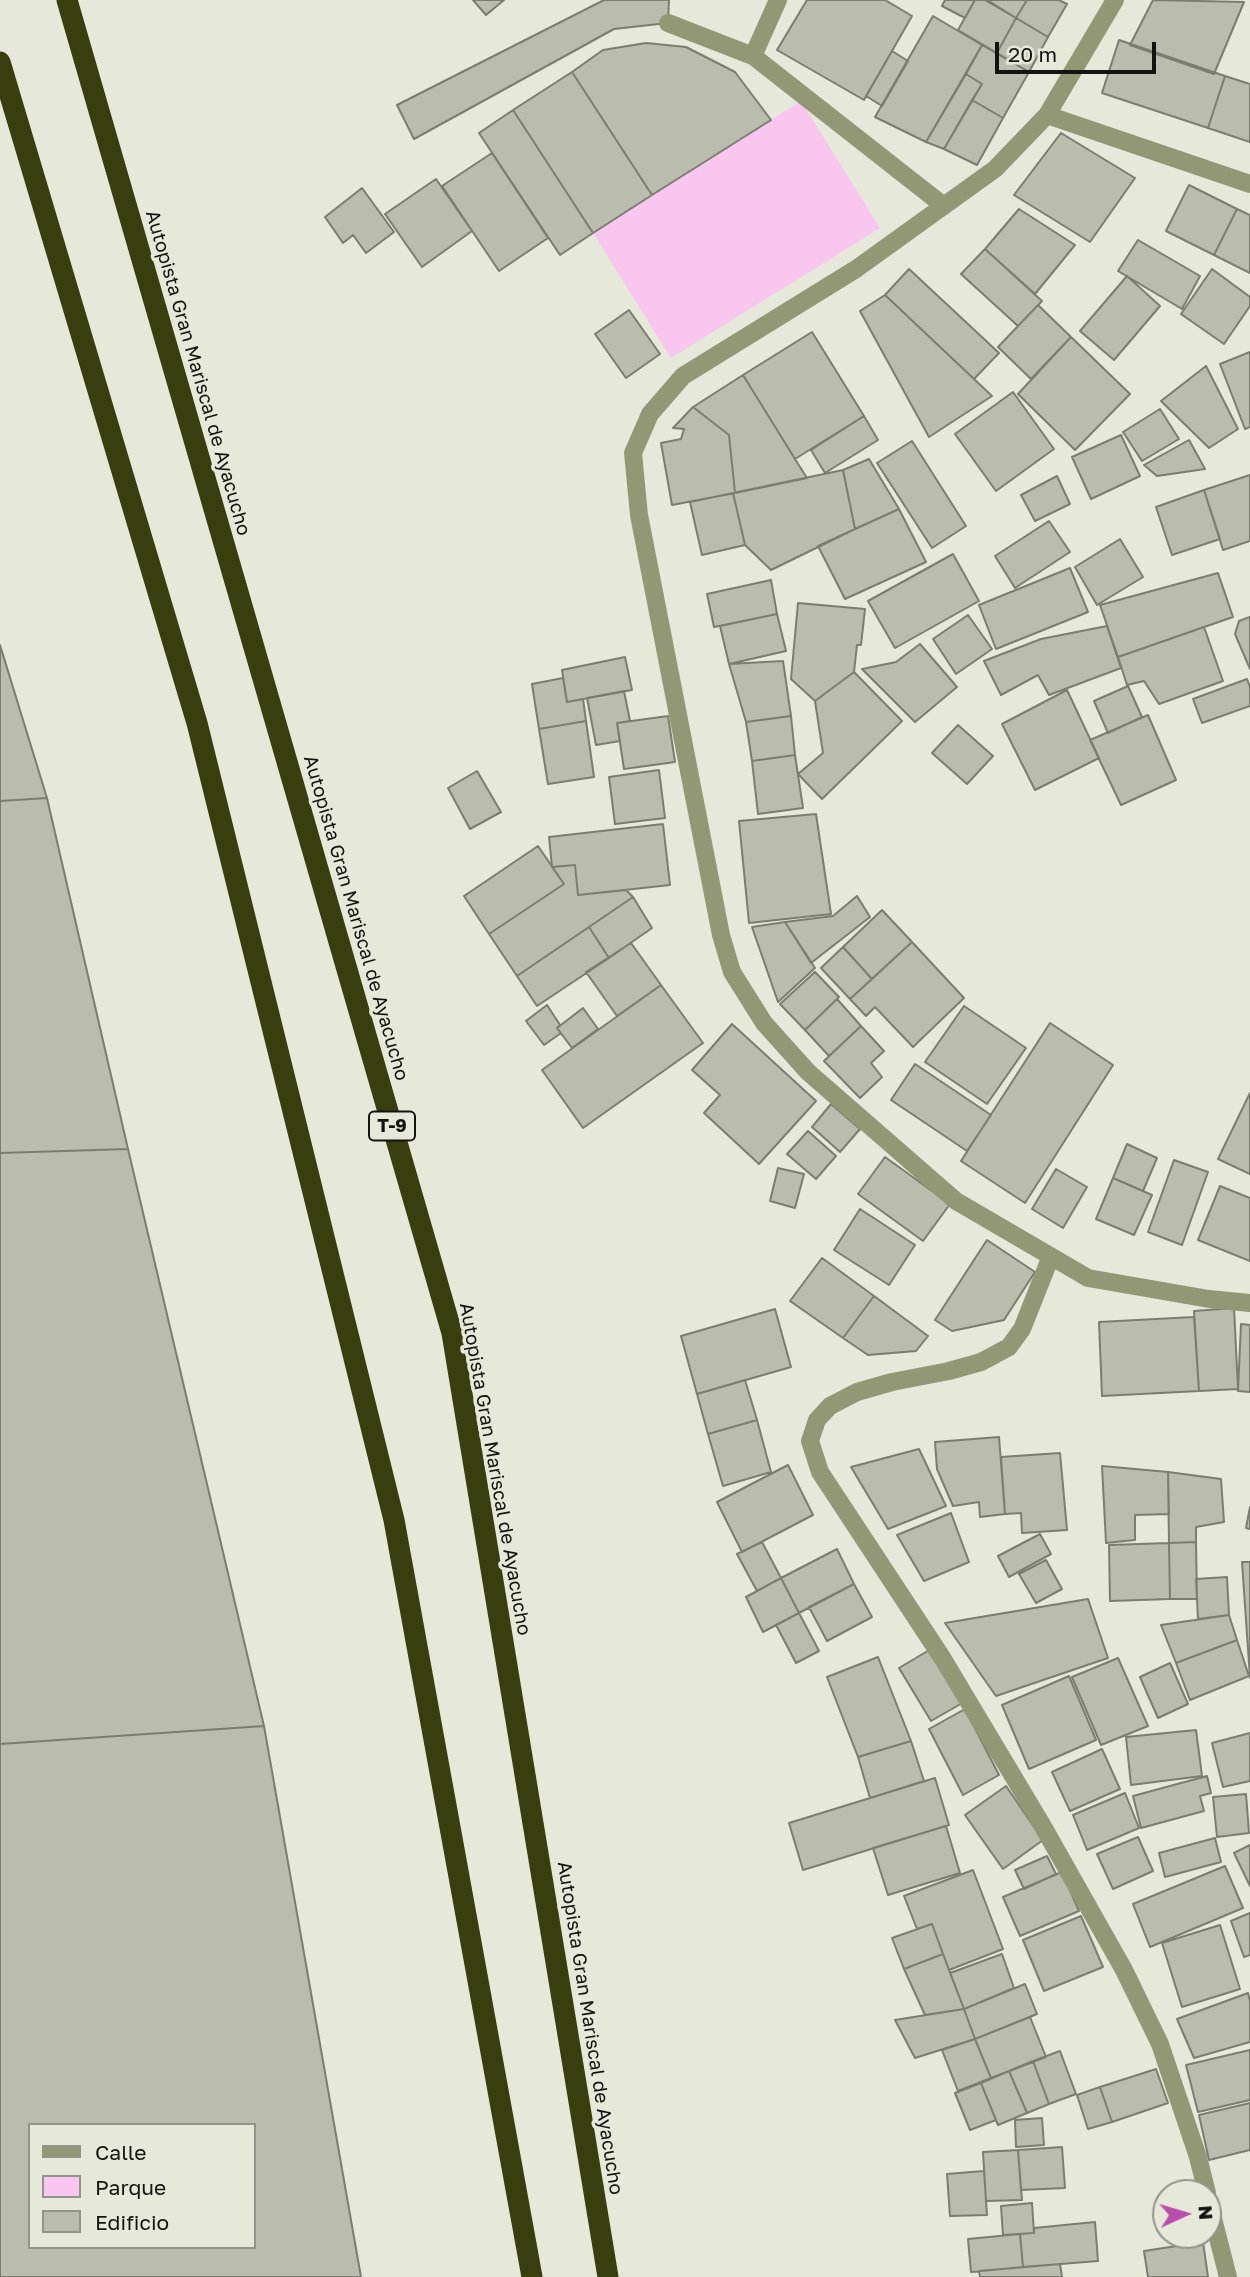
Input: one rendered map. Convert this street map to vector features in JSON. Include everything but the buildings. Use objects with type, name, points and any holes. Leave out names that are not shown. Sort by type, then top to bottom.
[{"type":"highway","name":"Autopista Gran Mariscal de Ayacucho","points":[[67,0],[452,1333],[608,2277]]},
{"type":"highway","points":[[0,62],[197,723],[394,1520],[532,2277]]},
{"type":"street","points":[[753,56],[778,0]]},
{"type":"street","points":[[1115,0],[1046,115],[995,169],[856,269],[683,376],[650,414],[633,453],[639,515],[713,895],[732,972],[764,1023],[808,1072],[956,1201],[1088,1278],[1209,1299],[1250,1303]]},
{"type":"street","points":[[668,23],[753,56],[944,206]]},
{"type":"street","points":[[1046,115],[1250,184]]},
{"type":"street","points":[[1051,1256],[1022,1329],[1009,1347],[981,1362],[949,1371],[892,1381],[857,1392],[830,1406],[817,1420],[810,1441],[820,1472],[943,1659],[1041,1823],[1124,1970],[1160,2044],[1204,2179]]},
{"type":"street","points":[[1221,2249],[1228,2277]]},
{"type":"green space","points":[[801,101],[880,228],[671,358],[593,233]]}]
